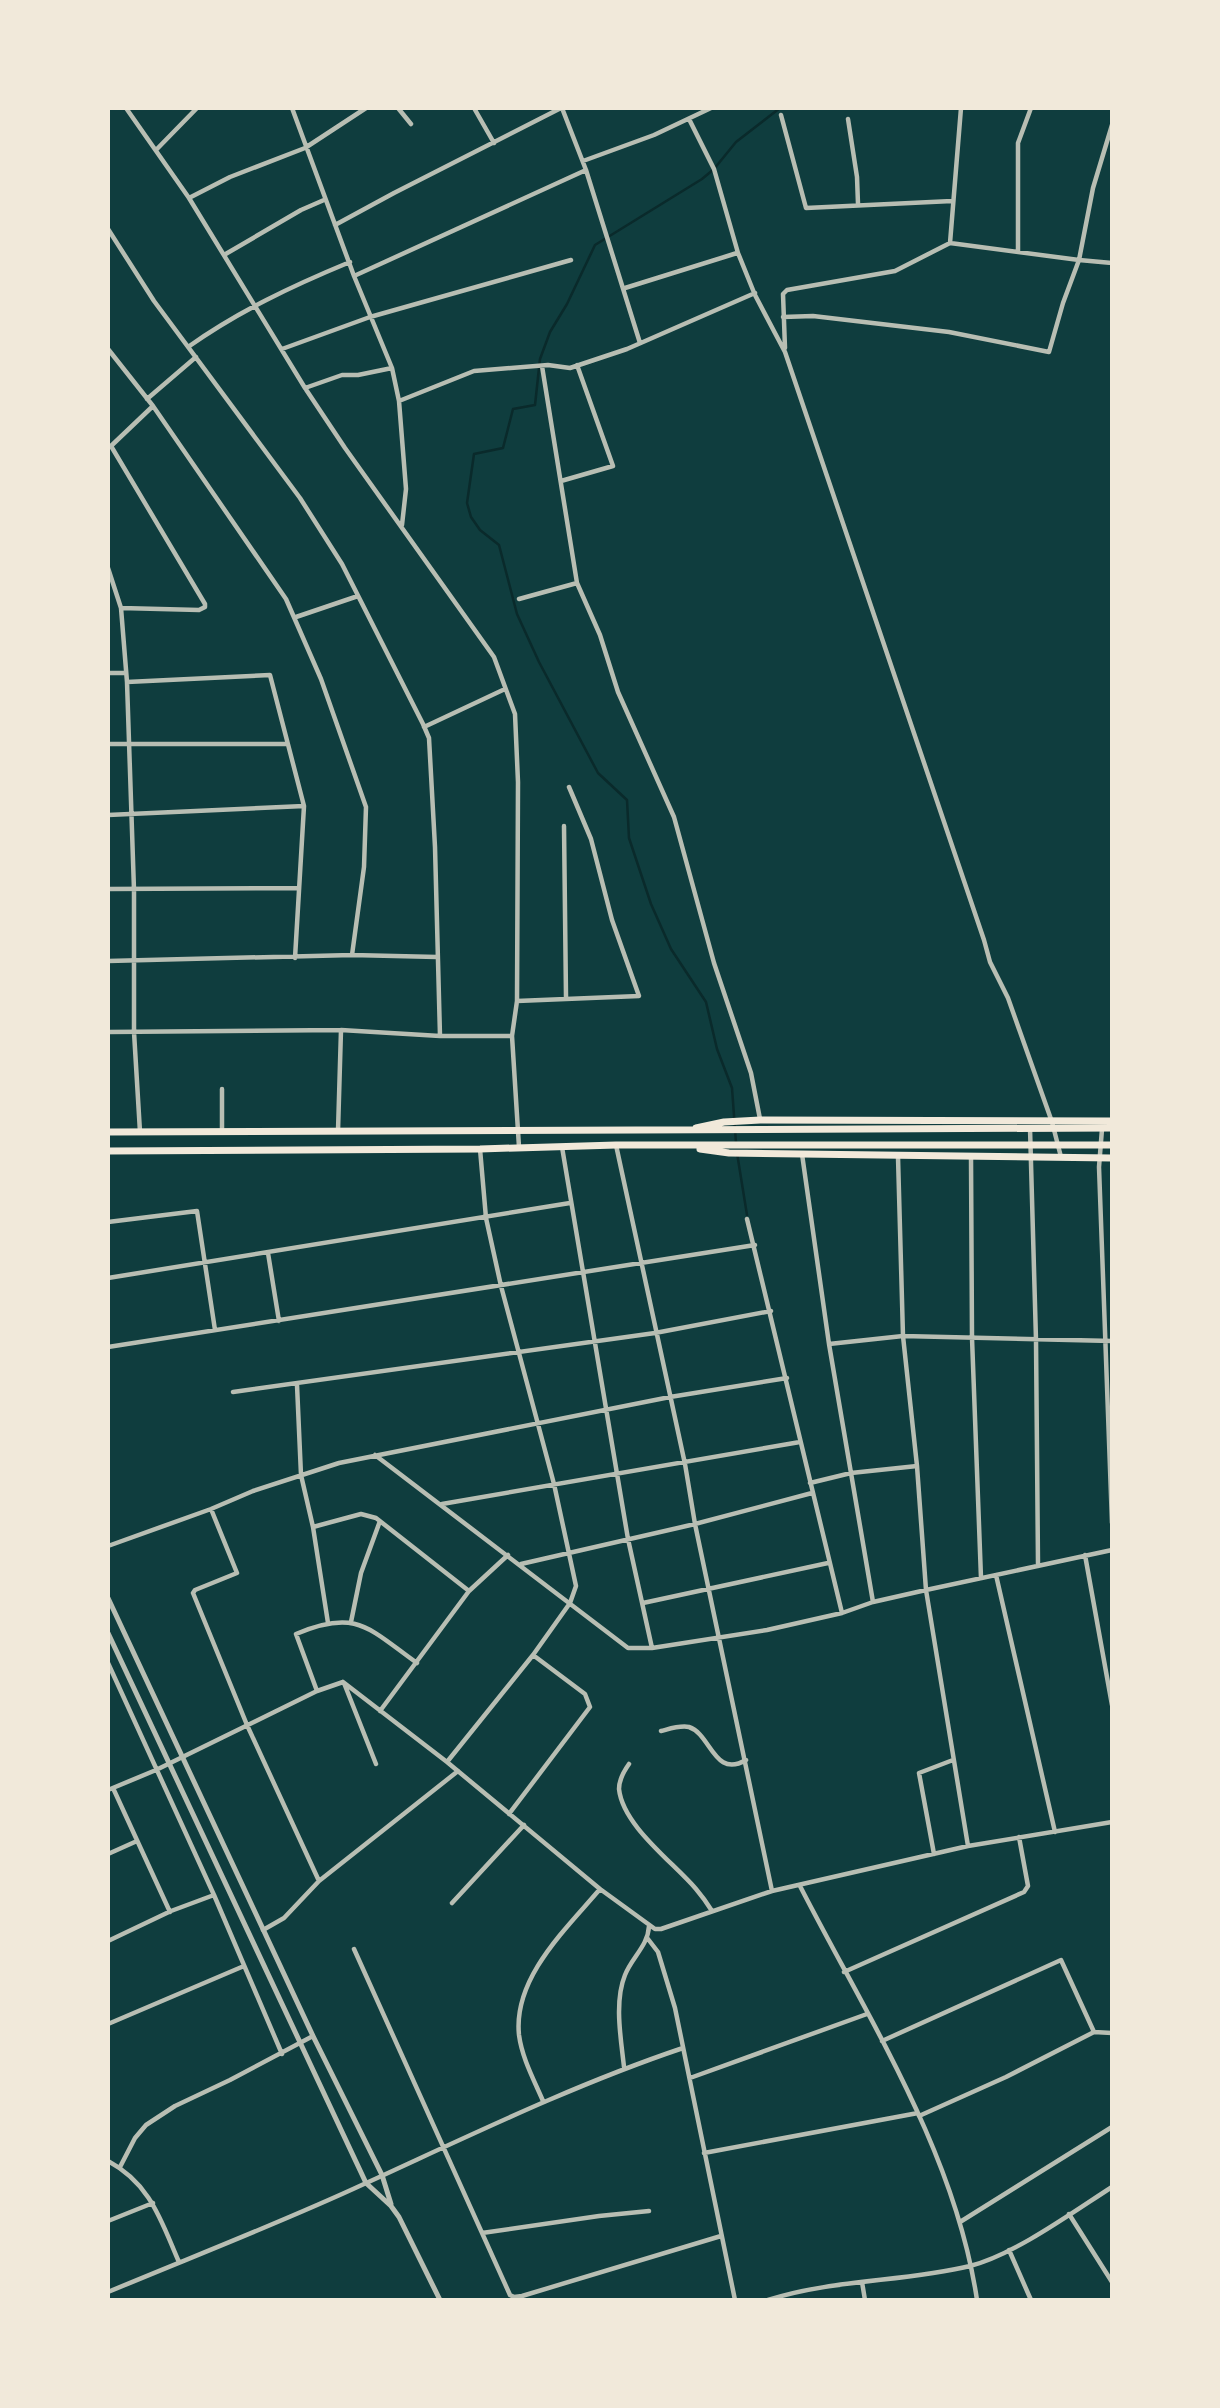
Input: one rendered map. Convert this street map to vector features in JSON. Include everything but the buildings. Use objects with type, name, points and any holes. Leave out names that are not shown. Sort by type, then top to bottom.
[{"type":"highway","points":[[682,1131],[724,1122],[760,1120],[1111,1121]]},
{"type":"highway","points":[[108,1132],[1111,1128]]},
{"type":"highway","points":[[108,1151],[480,1149],[616,1145],[1111,1145]]},
{"type":"highway","points":[[682,1146],[744,1154],[1111,1158]]},
{"type":"street","points":[[126,108],[189,198],[305,388],[493,655],[515,714],[518,782],[517,1001],[512,1036],[519,1148]]},
{"type":"street","points":[[156,150],[197,108]]},
{"type":"street","points":[[292,108],[354,276],[392,368],[399,401],[406,489],[402,526]]},
{"type":"street","points":[[189,198],[230,177],[305,148],[366,108]]},
{"type":"street","points":[[398,108],[411,124]]},
{"type":"street","points":[[474,108],[495,143]]},
{"type":"street","points":[[335,225],[394,192],[562,108],[586,170],[640,343]]},
{"type":"street","points":[[583,161],[654,135],[711,108]]},
{"type":"street","points":[[950,243],[960,111],[955,108]]},
{"type":"street","points":[[1018,251],[1018,143],[1031,108]]},
{"type":"street","points":[[781,115],[806,208],[953,201]]},
{"type":"street","points":[[689,119],[713,169],[738,253],[785,352],[985,940],[990,962],[1008,998],[1052,1122],[1061,1157]]},
{"type":"street","points":[[848,119],[857,177],[858,204]]},
{"type":"street","points":[[783,317],[813,316],[949,332],[1049,352],[1079,260],[1093,188],[1111,125]]},
{"type":"street","points":[[354,276],[586,170]]},
{"type":"street","points":[[224,255],[301,210],[325,200]]},
{"type":"street","points":[[108,229],[154,301],[299,498],[342,564],[429,738],[440,1036]]},
{"type":"street","points":[[785,352],[783,293],[787,290],[895,271],[950,243],[1111,262]]},
{"type":"street","points":[[625,288],[738,253]]},
{"type":"street","points":[[282,349],[370,317],[571,260]]},
{"type":"street","points":[[188,347],[255,304],[350,262]]},
{"type":"street","points":[[399,401],[474,371],[542,366],[570,368],[640,343],[755,293]]},
{"type":"street","points":[[108,349],[153,406],[286,599],[321,679],[366,807],[364,867],[352,955]]},
{"type":"street","points":[[147,399],[196,357]]},
{"type":"street","points":[[561,481],[613,466],[577,365]]},
{"type":"street","points":[[542,366],[577,583],[600,635],[618,692],[674,817],[714,963],[751,1073],[760,1120]]},
{"type":"street","points":[[305,388],[342,375],[358,375],[392,368]]},
{"type":"street","points":[[121,608],[199,610],[205,607],[110,447],[153,406]]},
{"type":"street","points":[[108,568],[121,608],[127,682],[134,890],[134,1032],[140,1132]]},
{"type":"street","points":[[519,599],[577,583]]},
{"type":"street","points":[[296,617],[358,596]]},
{"type":"street","points":[[108,673],[126,673]]},
{"type":"street","points":[[127,682],[270,675],[304,806],[295,958]]},
{"type":"street","points":[[424,727],[505,689]]},
{"type":"street","points":[[108,744],[288,744]]},
{"type":"street","points":[[517,1001],[639,996],[612,920],[591,839],[569,787]]},
{"type":"street","points":[[108,815],[304,806]]},
{"type":"street","points":[[564,826],[566,998]]},
{"type":"street","points":[[108,889],[299,888]]},
{"type":"street","points":[[108,961],[352,955],[437,957]]},
{"type":"street","points":[[108,1032],[341,1030],[440,1036],[512,1036]]},
{"type":"street","points":[[338,1131],[341,1030]]},
{"type":"street","points":[[222,1089],[222,1131]]},
{"type":"street","points":[[1030,1121],[1038,1564]]},
{"type":"street","points":[[1102,1121],[1100,1158],[1104,1341],[1111,1523]]},
{"type":"street","points":[[616,1145],[685,1464],[708,1589],[772,1891]]},
{"type":"street","points":[[562,1147],[628,1539],[652,1648]]},
{"type":"street","points":[[447,1762],[533,1655],[570,1604],[576,1586],[554,1484],[518,1353],[486,1218],[480,1149]]},
{"type":"street","points":[[802,1154],[829,1344],[873,1602]]},
{"type":"street","points":[[898,1157],[903,1336],[917,1466],[926,1590],[968,1846]]},
{"type":"street","points":[[971,1157],[972,1338],[981,1578]]},
{"type":"street","points":[[108,1278],[570,1203]]},
{"type":"street","points":[[108,1222],[197,1210],[215,1330]]},
{"type":"street","points":[[747,1219],[842,1613]]},
{"type":"street","points":[[108,1347],[755,1245]]},
{"type":"street","points":[[268,1253],[279,1321]]},
{"type":"street","points":[[233,1392],[655,1333],[771,1311]]},
{"type":"street","points":[[829,1344],[903,1336],[1111,1341]]},
{"type":"street","points":[[108,1546],[253,1491],[339,1463],[670,1398],[787,1378]]},
{"type":"street","points":[[297,1385],[301,1475],[313,1527],[328,1623]]},
{"type":"street","points":[[441,1505],[800,1443]]},
{"type":"street","points":[[375,1455],[628,1648],[652,1648],[767,1630],[842,1613],[873,1602],[1111,1550]]},
{"type":"street","points":[[810,1483],[851,1473],[917,1466]]},
{"type":"street","points":[[520,1564],[695,1524],[812,1493]]},
{"type":"street","points":[[211,1509],[238,1572],[193,1593],[247,1725],[319,1881]]},
{"type":"street","points":[[313,1527],[361,1514],[380,1521],[469,1591]]},
{"type":"street","points":[[351,1622],[361,1573],[380,1521]]},
{"type":"street","points":[[380,1711],[469,1591],[508,1555]]},
{"type":"street","points":[[1085,1555],[1111,1705]]},
{"type":"street","points":[[643,1603],[828,1563]]},
{"type":"street","points":[[996,1575],[1055,1832]]},
{"type":"street","points":[[108,1598],[313,2036],[382,2175],[391,2206]]},
{"type":"street","points":[[317,1691],[296,1634],[328,1623],[351,1622],[364,1625],[417,1663]]},
{"type":"street","points":[[108,1633],[366,2183],[391,2206],[410,2236],[440,2300]]},
{"type":"street","points":[[509,1814],[590,1707],[585,1694],[533,1655]]},
{"type":"street","points":[[108,1663],[214,1895],[282,2053]]},
{"type":"street","points":[[170,1912],[111,1789],[169,1764],[338,1682],[343,1682],[458,1770],[600,1889],[649,1926],[661,1929],[772,1891],[968,1846],[1111,1822]]},
{"type":"street","points":[[343,1682],[376,1764]]},
{"type":"street","points":[[661,1731],[688,1727],[695,1730],[727,1764],[738,1765],[746,1760]]},
{"type":"street","points":[[934,1854],[919,1773],[953,1760]]},
{"type":"street","points":[[629,1764],[622,1773],[619,1787],[628,1812],[649,1840],[696,1889],[712,1911]]},
{"type":"street","points":[[263,1930],[284,1918],[319,1881],[458,1770]]},
{"type":"street","points":[[452,1903],[524,1825]]},
{"type":"street","points":[[844,1972],[1024,1892],[1028,1885],[1019,1837]]},
{"type":"street","points":[[108,1854],[137,1841]]},
{"type":"street","points":[[800,1886],[919,2115],[960,2222],[972,2265],[977,2300]]},
{"type":"street","points":[[543,2101],[523,2054],[519,2035],[521,2000],[526,1984],[538,1965],[600,1889]]},
{"type":"street","points":[[108,1941],[214,1895]]},
{"type":"street","points":[[624,2067],[620,2031],[621,1989],[625,1974],[648,1939],[649,1926]]},
{"type":"street","points":[[648,1939],[658,1951],[683,2048],[735,2300]]},
{"type":"street","points":[[354,1949],[510,2295],[514,2297],[722,2236]]},
{"type":"street","points":[[882,2041],[1061,1960],[1094,2032]]},
{"type":"street","points":[[108,2024],[244,1966]]},
{"type":"street","points":[[690,2078],[868,2014]]},
{"type":"street","points":[[704,2153],[919,2115],[1006,2077],[1094,2032],[1111,2033]]},
{"type":"street","points":[[120,2167],[135,2138],[146,2125],[175,2106],[313,2036]]},
{"type":"street","points":[[108,2292],[366,2183],[543,2101],[624,2067],[683,2048]]},
{"type":"street","points":[[960,2222],[1111,2127]]},
{"type":"street","points":[[108,2161],[136,2179],[153,2203],[179,2262]]},
{"type":"street","points":[[771,2299],[814,2287],[914,2276],[972,2265],[1009,2250],[1111,2187]]},
{"type":"street","points":[[108,2221],[153,2203]]},
{"type":"street","points":[[482,2233],[649,2211]]},
{"type":"street","points":[[1069,2214],[1111,2283]]},
{"type":"street","points":[[1009,2250],[1031,2300]]},
{"type":"street","points":[[862,2282],[865,2300]]},
{"type":"waterway","points":[[736,1143],[732,1088],[717,1049],[706,1002],[671,949],[651,904],[629,838],[627,800],[598,773],[539,662],[517,614],[499,545],[480,530],[471,517],[467,503],[474,454],[503,448],[513,409],[535,405],[540,359],[550,332],[567,304],[595,245],[702,179],[736,142],[780,108]]},
{"type":"waterway","points":[[737,1153],[747,1215]]}]
